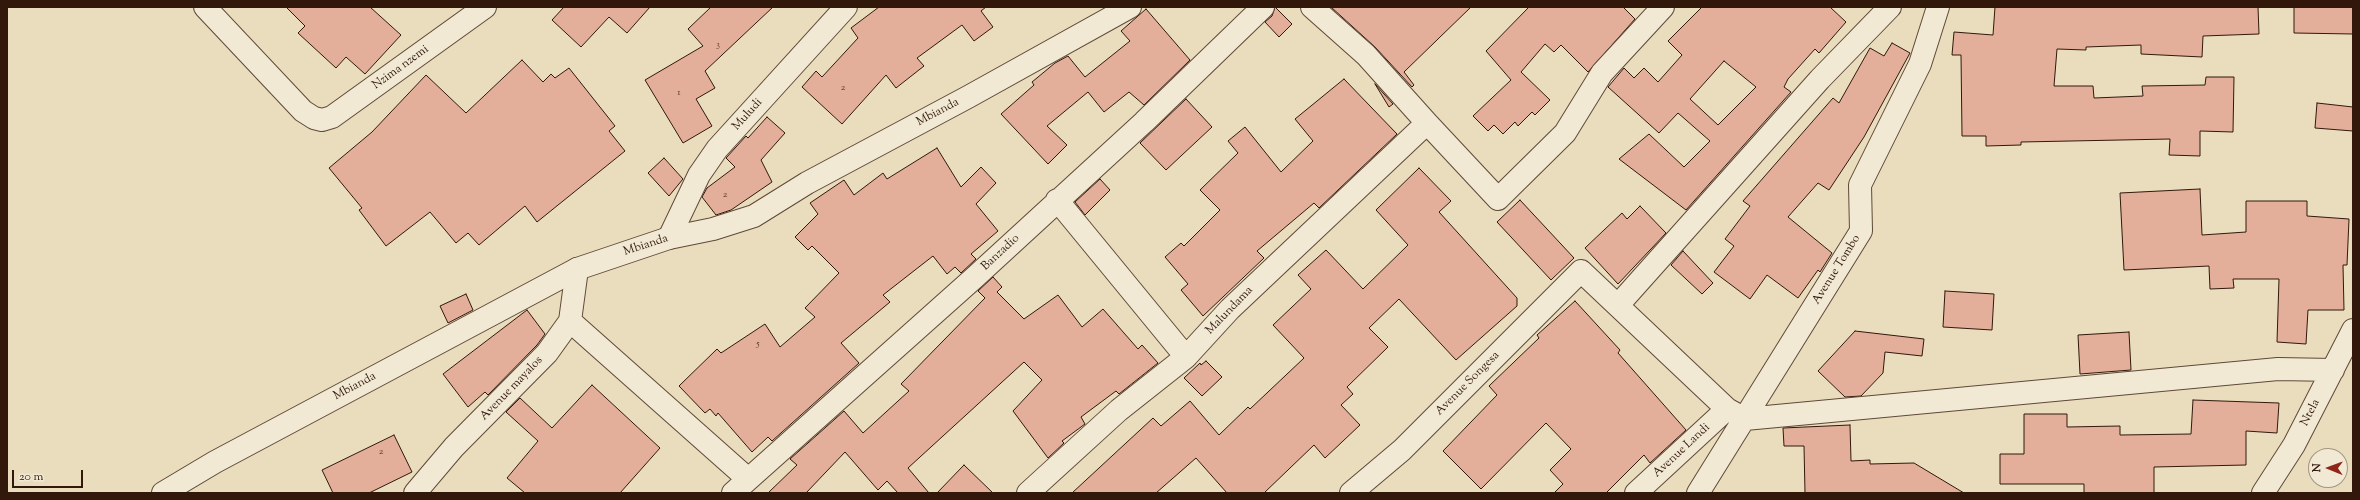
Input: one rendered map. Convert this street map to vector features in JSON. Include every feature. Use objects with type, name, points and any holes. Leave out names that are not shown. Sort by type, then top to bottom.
[{"type":"street","name":"Nzima nzemi","points":[[206,7],[303,111],[314,118],[322,120],[332,117],[485,7]]},
{"type":"street","name":"Muludi","points":[[670,238],[699,175],[717,149],[846,7]]},
{"type":"street","name":"Mbianda","points":[[163,493],[215,462],[577,269],[670,238],[713,229],[754,216],[807,183],[1130,7]]},
{"type":"street","name":"Banzadio","points":[[741,486],[968,283],[1144,122],[1263,7]]},
{"type":"street","points":[[1312,7],[1366,55],[1427,124],[1498,199],[1565,133],[1602,73],[1663,7]]},
{"type":"street","points":[[1890,7],[1820,79],[1619,304],[1736,414],[2278,369],[2333,370]]},
{"type":"street","name":"Avenue Tombo","points":[[1698,493],[1736,414],[1861,231],[1860,185],[1920,64],[1938,7]]},
{"type":"street","name":"Malundama","points":[[1028,493],[1119,410],[1186,357],[1230,309],[1427,124]]},
{"type":"street","points":[[1057,200],[1186,357]]},
{"type":"street","name":"Avenue mayalos","points":[[415,493],[454,448],[547,353],[570,321],[577,269]]},
{"type":"street","name":"Avenue Songesa","points":[[1351,493],[1402,450],[1581,270],[1619,304]]},
{"type":"street","points":[[570,321],[741,486]]},
{"type":"street","name":"Ntela","points":[[2264,493],[2294,445],[2353,330]]},
{"type":"street","name":"Avenue Landi","points":[[1636,493],[1736,414]]},
{"type":"building","points":[[286,7],[370,7],[401,35],[365,74],[346,57],[336,68],[298,33],[305,26]]},
{"type":"building","points":[[564,7],[650,7],[627,33],[609,17],[581,47],[552,20]]},
{"type":"building","points":[[711,7],[773,7],[705,71],[715,88],[696,99],[712,126],[683,143],[645,80],[703,46],[688,29]]},
{"type":"building","points":[[879,7],[986,7],[981,11],[993,27],[974,41],[962,25],[917,58],[924,66],[896,88],[886,75],[842,124],[802,87],[816,71],[822,77],[858,38],[851,28]]},
{"type":"building","points":[[1275,7],[1292,24],[1279,37],[1265,22],[1272,16]]},
{"type":"building","points":[[1331,7],[1471,7],[1404,72],[1414,85],[1412,87],[1375,47]]},
{"type":"building","points":[[1529,7],[1623,7],[1635,19],[1588,72],[1561,45],[1554,52],[1545,44],[1521,72],[1550,100],[1535,115],[1532,112],[1518,126],[1515,122],[1503,134],[1494,125],[1488,131],[1473,116],[1511,80],[1486,51]]},
{"type":"building","points":[[1702,7],[1830,7],[1846,22],[1819,53],[1815,49],[1788,79],[1784,87],[1791,92],[1686,210],[1619,159],[1649,134],[1684,167],[1710,141],[1678,113],[1659,133],[1608,87],[1624,68],[1634,78],[1644,68],[1658,82],[1682,55],[1668,41]],"holes":[[[1724,61],[1756,87],[1718,125],[1690,99]]]},
{"type":"building","points":[[1995,7],[2258,7],[2259,34],[2203,36],[2202,57],[2141,54],[2141,45],[2086,47],[2086,50],[2057,49],[2054,86],[2093,86],[2094,98],[2143,96],[2142,86],[2205,85],[2206,77],[2234,77],[2233,132],[2200,131],[2200,156],[2169,155],[2170,139],[2021,142],[2021,145],[1986,146],[1986,136],[1962,136],[1961,55],[1952,55],[1954,32],[1993,35]]},
{"type":"building","points":[[2294,7],[2353,7],[2353,34],[2294,33]]},
{"type":"building","points":[[1146,9],[1190,60],[1144,105],[1129,92],[1104,112],[1088,92],[1047,126],[1067,145],[1048,164],[1001,114],[1034,85],[1032,82],[1055,63],[1068,56],[1085,77],[1130,41],[1121,31]]},
{"type":"building","points":[[1892,43],[1910,53],[1864,137],[1829,190],[1818,183],[1788,217],[1832,253],[1820,272],[1818,270],[1798,298],[1767,275],[1750,299],[1714,272],[1734,246],[1725,239],[1750,206],[1743,201],[1833,98],[1839,103],[1870,48],[1884,56]]},
{"type":"building","points":[[522,60],[543,82],[551,74],[555,78],[569,68],[615,126],[609,131],[625,151],[537,222],[525,206],[479,245],[468,233],[456,243],[430,212],[386,246],[359,210],[362,208],[329,168],[372,132],[426,75],[466,113]]},
{"type":"building","points":[[1344,79],[1397,134],[1319,208],[1314,203],[1257,251],[1264,258],[1203,316],[1181,290],[1188,284],[1165,257],[1181,243],[1184,246],[1220,210],[1200,190],[1238,153],[1228,141],[1245,127],[1281,172],[1313,141],[1295,119]]},
{"type":"building","points":[[1375,84],[1393,104],[1389,107]]},
{"type":"building","points":[[1186,99],[1212,127],[1166,170],[1140,143]]},
{"type":"building","points":[[2317,103],[2353,107],[2353,131],[2315,128]]},
{"type":"building","points":[[767,117],[785,133],[761,160],[772,182],[731,210],[716,215],[702,197],[707,188],[735,167],[726,158],[746,136],[748,138]]},
{"type":"building","points":[[937,148],[961,187],[981,167],[996,183],[976,204],[998,231],[971,254],[976,259],[961,273],[955,267],[947,274],[933,256],[883,295],[890,302],[841,343],[859,363],[772,441],[768,437],[752,452],[718,413],[716,416],[710,409],[705,413],[679,386],[717,349],[721,353],[765,324],[780,347],[815,317],[805,308],[839,273],[812,246],[808,250],[795,237],[818,214],[810,203],[844,180],[854,195],[883,173],[887,179]]},
{"type":"building","points":[[664,158],[683,179],[669,196],[648,173]]},
{"type":"building","points":[[1419,168],[1451,201],[1439,212],[1517,298],[1517,306],[1456,360],[1399,299],[1369,328],[1388,347],[1347,387],[1353,394],[1341,405],[1360,425],[1325,458],[1314,445],[1264,493],[1227,493],[1196,458],[1156,493],[1072,493],[1153,418],[1161,426],[1190,401],[1219,435],[1248,407],[1250,409],[1304,358],[1273,325],[1311,289],[1298,275],[1326,250],[1363,289],[1408,245],[1376,210]]},
{"type":"building","points":[[1100,179],[1110,190],[1085,215],[1075,202]]},
{"type":"building","points":[[2200,189],[2202,235],[2246,232],[2246,201],[2307,201],[2307,216],[2349,219],[2347,265],[2343,265],[2344,310],[2308,310],[2306,344],[2277,342],[2279,279],[2233,279],[2234,288],[2210,289],[2209,266],[2124,270],[2120,193]]},
{"type":"building","points":[[1520,200],[1574,258],[1551,280],[1497,222]]},
{"type":"building","points":[[1640,206],[1666,233],[1618,284],[1585,248],[1622,213],[1627,219]]},
{"type":"building","points":[[1683,251],[1713,283],[1702,294],[1671,265]]},
{"type":"building","points":[[993,277],[1002,287],[997,292],[1024,319],[1058,295],[1082,327],[1103,309],[1138,349],[1142,345],[1158,363],[1119,394],[1116,391],[1081,417],[1085,424],[1062,441],[1064,443],[1048,458],[1013,411],[1042,380],[1024,362],[908,468],[929,493],[898,493],[887,481],[878,490],[845,452],[806,493],[768,493],[797,465],[790,459],[844,411],[863,433],[909,391],[901,384],[985,298],[978,291]]},
{"type":"building","points":[[1945,291],[1994,294],[1992,330],[1943,327]]},
{"type":"building","points":[[466,294],[473,310],[448,323],[440,306]]},
{"type":"building","points":[[1575,301],[1620,350],[1618,353],[1686,430],[1650,463],[1644,455],[1606,493],[1554,493],[1563,484],[1550,470],[1571,449],[1546,423],[1481,489],[1443,451],[1497,395],[1489,386],[1539,338],[1537,335]]},
{"type":"building","points":[[527,310],[545,334],[537,345],[488,395],[485,392],[468,407],[443,374]]},
{"type":"building","points":[[1855,331],[1924,339],[1922,356],[1885,352],[1883,373],[1861,396],[1845,397],[1818,371]]},
{"type":"building","points":[[2129,332],[2131,370],[2080,374],[2078,335]]},
{"type":"building","points":[[1206,361],[1222,377],[1202,396],[1184,378],[1200,363],[1201,365]]},
{"type":"building","points":[[592,385],[660,448],[620,493],[525,493],[507,478],[538,441],[506,412],[520,398],[552,428]]},
{"type":"building","points":[[2193,400],[2279,403],[2277,433],[2246,431],[2246,465],[2154,467],[2154,493],[2084,493],[2084,484],[2000,484],[2000,454],[2024,454],[2024,414],[2067,414],[2067,427],[2120,426],[2120,435],[2191,434]]},
{"type":"building","points":[[1850,425],[1851,461],[1870,460],[1870,464],[1914,463],[1964,493],[1805,493],[1804,446],[1784,446],[1783,428]]},
{"type":"building","points":[[394,435],[412,472],[369,493],[333,493],[322,470]]},
{"type":"building","points":[[964,465],[993,493],[937,493]]}]
